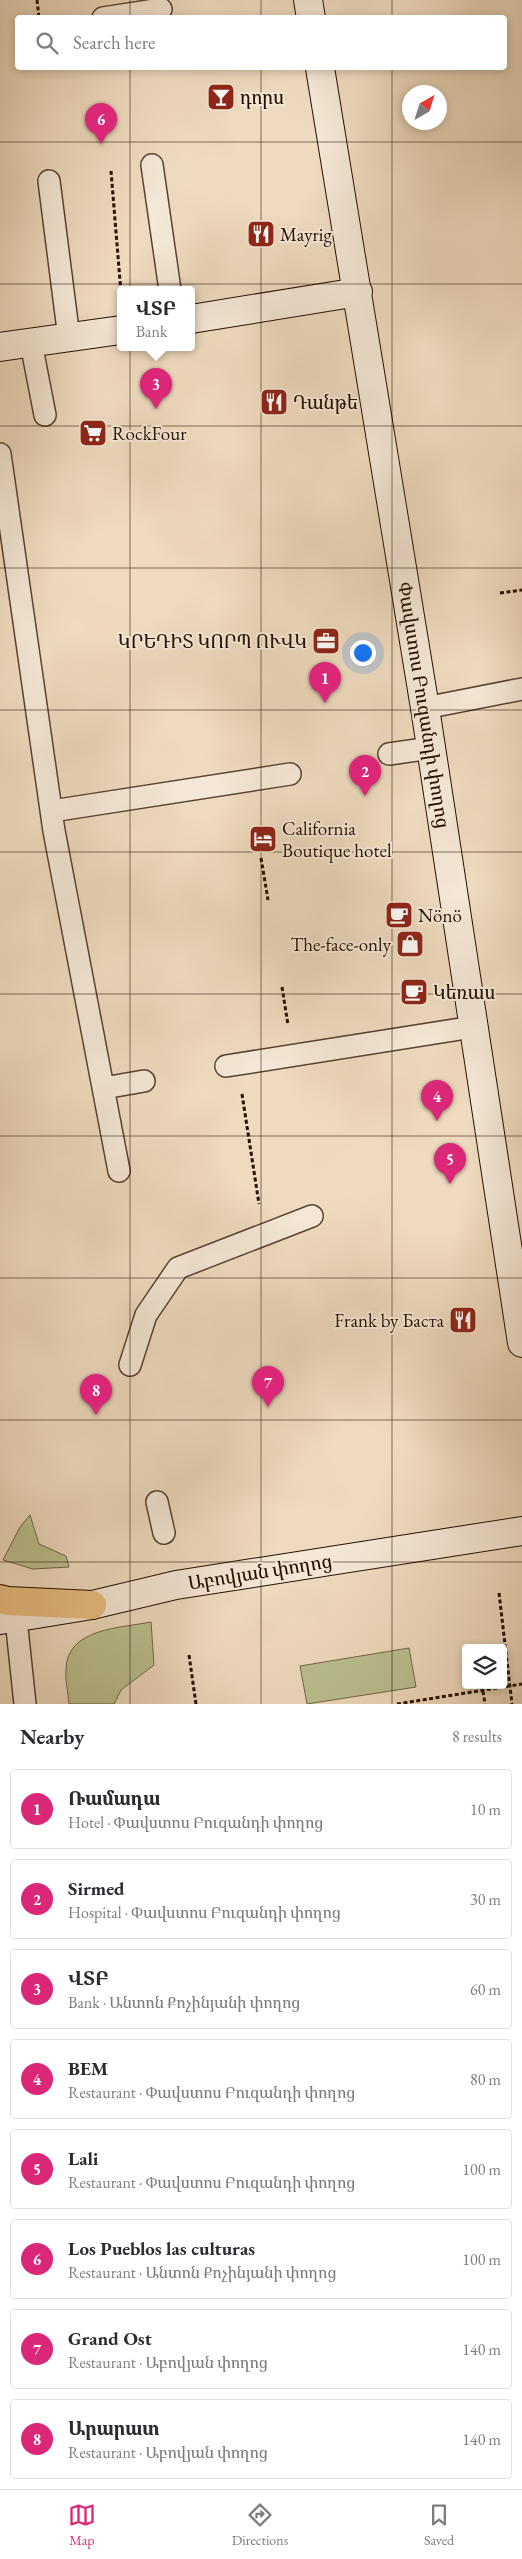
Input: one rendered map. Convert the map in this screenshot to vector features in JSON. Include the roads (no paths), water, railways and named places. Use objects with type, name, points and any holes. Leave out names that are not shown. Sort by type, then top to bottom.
[{"type":"main road","points":[[5,1613],[8,1601],[92,1605]]},
{"type":"street","points":[[308,0],[310,15]]},
{"type":"street","name":"Փավստոս Բուզանդի փողոց","points":[[320,70],[425,708],[522,1343]]},
{"type":"street","points":[[195,318],[358,292]]},
{"type":"street","points":[[0,348],[117,331]]},
{"type":"street","name":"Աբովյան փողոց","points":[[92,1605],[176,1585],[522,1531]]},
{"type":"lane","points":[[122,15],[161,9]]},
{"type":"lane","points":[[152,165],[169,286]]},
{"type":"lane","points":[[49,180],[69,338]]},
{"type":"lane","points":[[31,343],[45,415]]},
{"type":"lane","points":[[0,454],[52,811],[119,1171]]},
{"type":"lane","points":[[425,708],[522,689]]},
{"type":"lane","points":[[389,754],[431,748]]},
{"type":"lane","points":[[52,811],[290,774]]},
{"type":"lane","points":[[232,1065],[474,1027]]},
{"type":"lane","points":[[104,1088],[144,1081]]},
{"type":"lane","points":[[130,1365],[146,1315],[178,1268],[312,1216]]},
{"type":"lane","points":[[157,1502],[164,1533]]},
{"type":"lane","points":[[5,1613],[25,1704]]},
{"type":"place","name":"դորս","points":[[221,97]]},
{"type":"place","name":"Los Pueblos las culturas","points":[[101,144]]},
{"type":"place","name":"Mayrig","points":[[261,234]]},
{"type":"place","name":"Դանթե","points":[[274,402]]},
{"type":"place","name":"ՎՏԲ","points":[[156,409]]},
{"type":"place","name":"RockFour","points":[[93,433]]},
{"type":"place","name":"ԿՐԵԴԻՏ ԿՈՐՊ ՈՒՎԿ","points":[[326,641]]},
{"type":"place","name":"Ռամադա","points":[[325,703]]},
{"type":"place","name":"Sirmed","points":[[365,796]]},
{"type":"place","name":"California Boutique hotel","points":[[263,839]]},
{"type":"place","name":"Nönö","points":[[399,915]]},
{"type":"place","name":"The-face-only","points":[[410,944]]},
{"type":"place","name":"Կեռաս","points":[[414,992]]},
{"type":"place","name":"BEM","points":[[437,1121]]},
{"type":"place","name":"Lali","points":[[450,1184]]},
{"type":"place","name":"Frank by Баста","points":[[463,1320]]},
{"type":"place","name":"Grand Ost","points":[[268,1407]]},
{"type":"place","name":"Արարատ","points":[[96,1415]]}]
